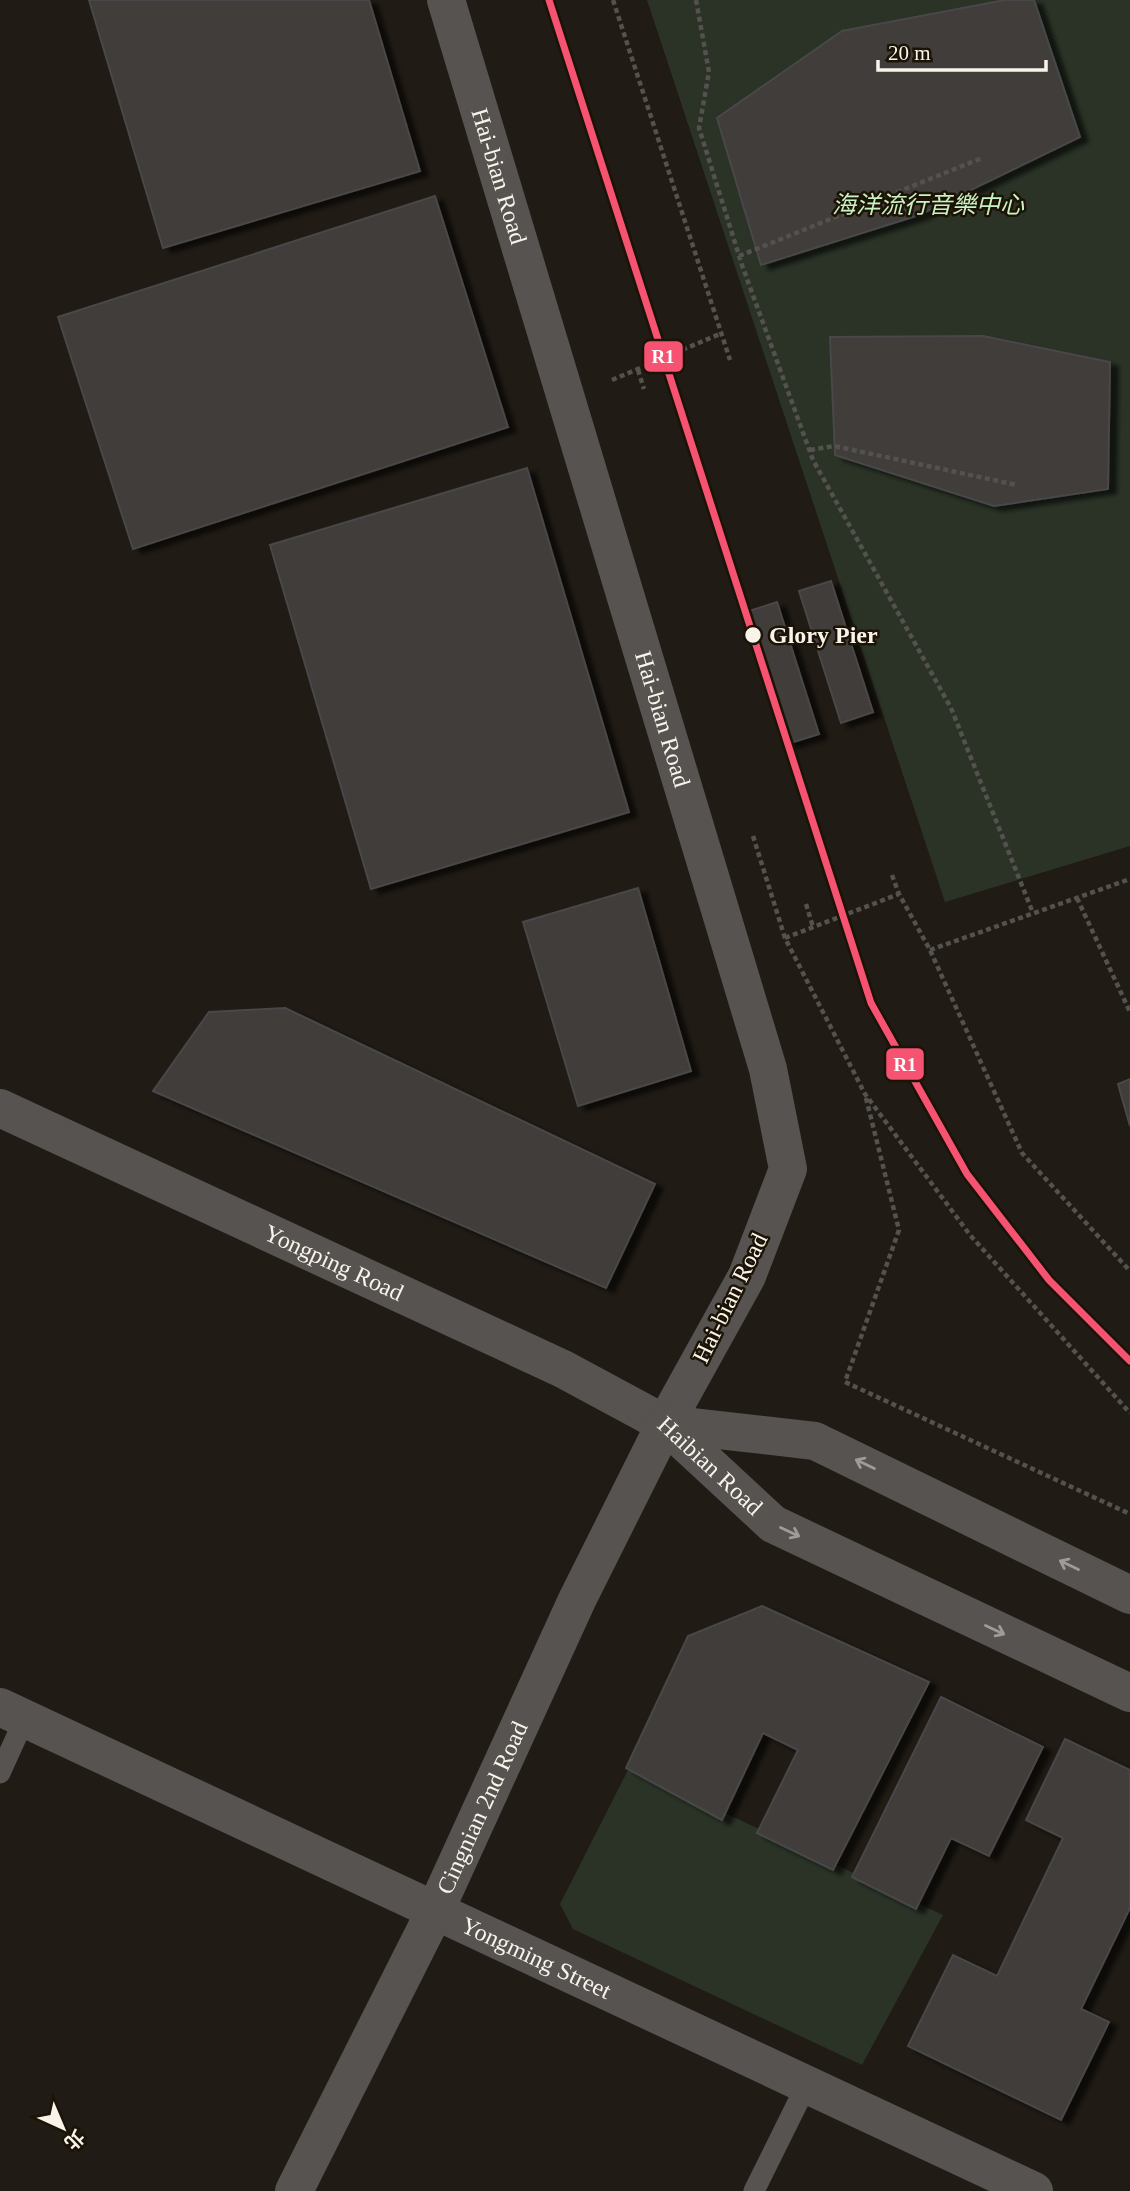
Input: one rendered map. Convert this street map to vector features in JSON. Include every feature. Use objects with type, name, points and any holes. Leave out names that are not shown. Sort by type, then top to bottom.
[{"type":"street","name":"Hai-bian Road","points":[[446,0],[768,1069],[788,1169],[747,1276],[665,1424]]},
{"type":"street","name":"Yongping Road","points":[[0,1108],[538,1357],[665,1424]]},
{"type":"street","name":"Haibian Road","points":[[665,1424],[816,1441],[1130,1595]]},
{"type":"street","name":"Haibian Road","points":[[665,1424],[773,1524],[1130,1693]]},
{"type":"street","name":"Cingnian 2nd Road","points":[[294,2191],[435,1911],[577,1600],[665,1424]]},
{"type":"street","name":"Yongming Street","points":[[13,1712],[1034,2191]]},
{"type":"lane","points":[[0,1773],[13,1712]]},
{"type":"lane","points":[[754,2191],[807,2084]]},
{"type":"path","points":[[613,0],[730,360]]},
{"type":"path","points":[[696,0],[709,72],[699,128],[739,256],[813,460],[951,708],[1032,914]]},
{"type":"path","points":[[739,256],[982,158]]},
{"type":"path","points":[[566,400],[722,333]]},
{"type":"path","points":[[638,369],[644,389]]},
{"type":"path","points":[[810,450],[834,446],[1017,485]]},
{"type":"path","points":[[892,875],[899,894],[930,950],[1022,1153],[1130,1271]]},
{"type":"path","points":[[930,950],[1130,879]]},
{"type":"path","points":[[734,957],[899,894]]},
{"type":"path","points":[[1077,898],[1130,1012]]},
{"type":"path","points":[[806,904],[813,927]]},
{"type":"path","points":[[785,938],[865,1094],[970,1235],[1130,1413]]},
{"type":"path","points":[[865,1094],[899,1230],[845,1382],[1130,1514]]},
{"type":"green space","name":"海洋流行音樂中心","points":[[647,0],[1130,0],[1130,846],[945,902]]},
{"type":"green space","points":[[629,1768],[943,1915],[862,2065],[573,1929],[560,1904]]},
{"type":"building","points":[[89,0],[369,0],[420,171],[163,248]]},
{"type":"building","points":[[1005,0],[1034,0],[1080,137],[919,215],[761,265],[717,118],[842,31]]},
{"type":"building","points":[[435,196],[508,427],[133,549],[58,317]]},
{"type":"building","points":[[983,336],[1110,362],[1108,489],[994,506],[835,455],[830,337]]},
{"type":"building","points":[[527,468],[629,812],[371,889],[270,545]]},
{"type":"building","points":[[831,581],[873,712],[841,723],[799,591]]},
{"type":"building","points":[[777,602],[819,734],[787,744],[746,612]]},
{"type":"building","points":[[638,888],[691,1071],[578,1106],[523,922]]},
{"type":"building","points":[[285,1008],[655,1184],[606,1288],[153,1091],[209,1012]]},
{"type":"building","points":[[1130,1079],[1130,1126],[1118,1084]]},
{"type":"building","points":[[762,1606],[929,1682],[833,1870],[757,1833],[798,1750],[763,1733],[722,1820],[626,1768],[688,1636]]},
{"type":"building","points":[[941,1697],[1043,1747],[989,1856],[951,1838],[916,1909],[852,1877]]},
{"type":"building","points":[[1065,1739],[1130,1770],[1130,1908],[1081,2009],[1109,2022],[1061,2120],[908,2046],[953,1955],[997,1976],[1063,1838],[1026,1820]]},
{"type":"transit line","name":"R1","points":[[549,0],[871,1003],[967,1174],[1049,1280],[1130,1361]]},
{"type":"place","name":"Glory Pier","points":[[753,635]]}]
